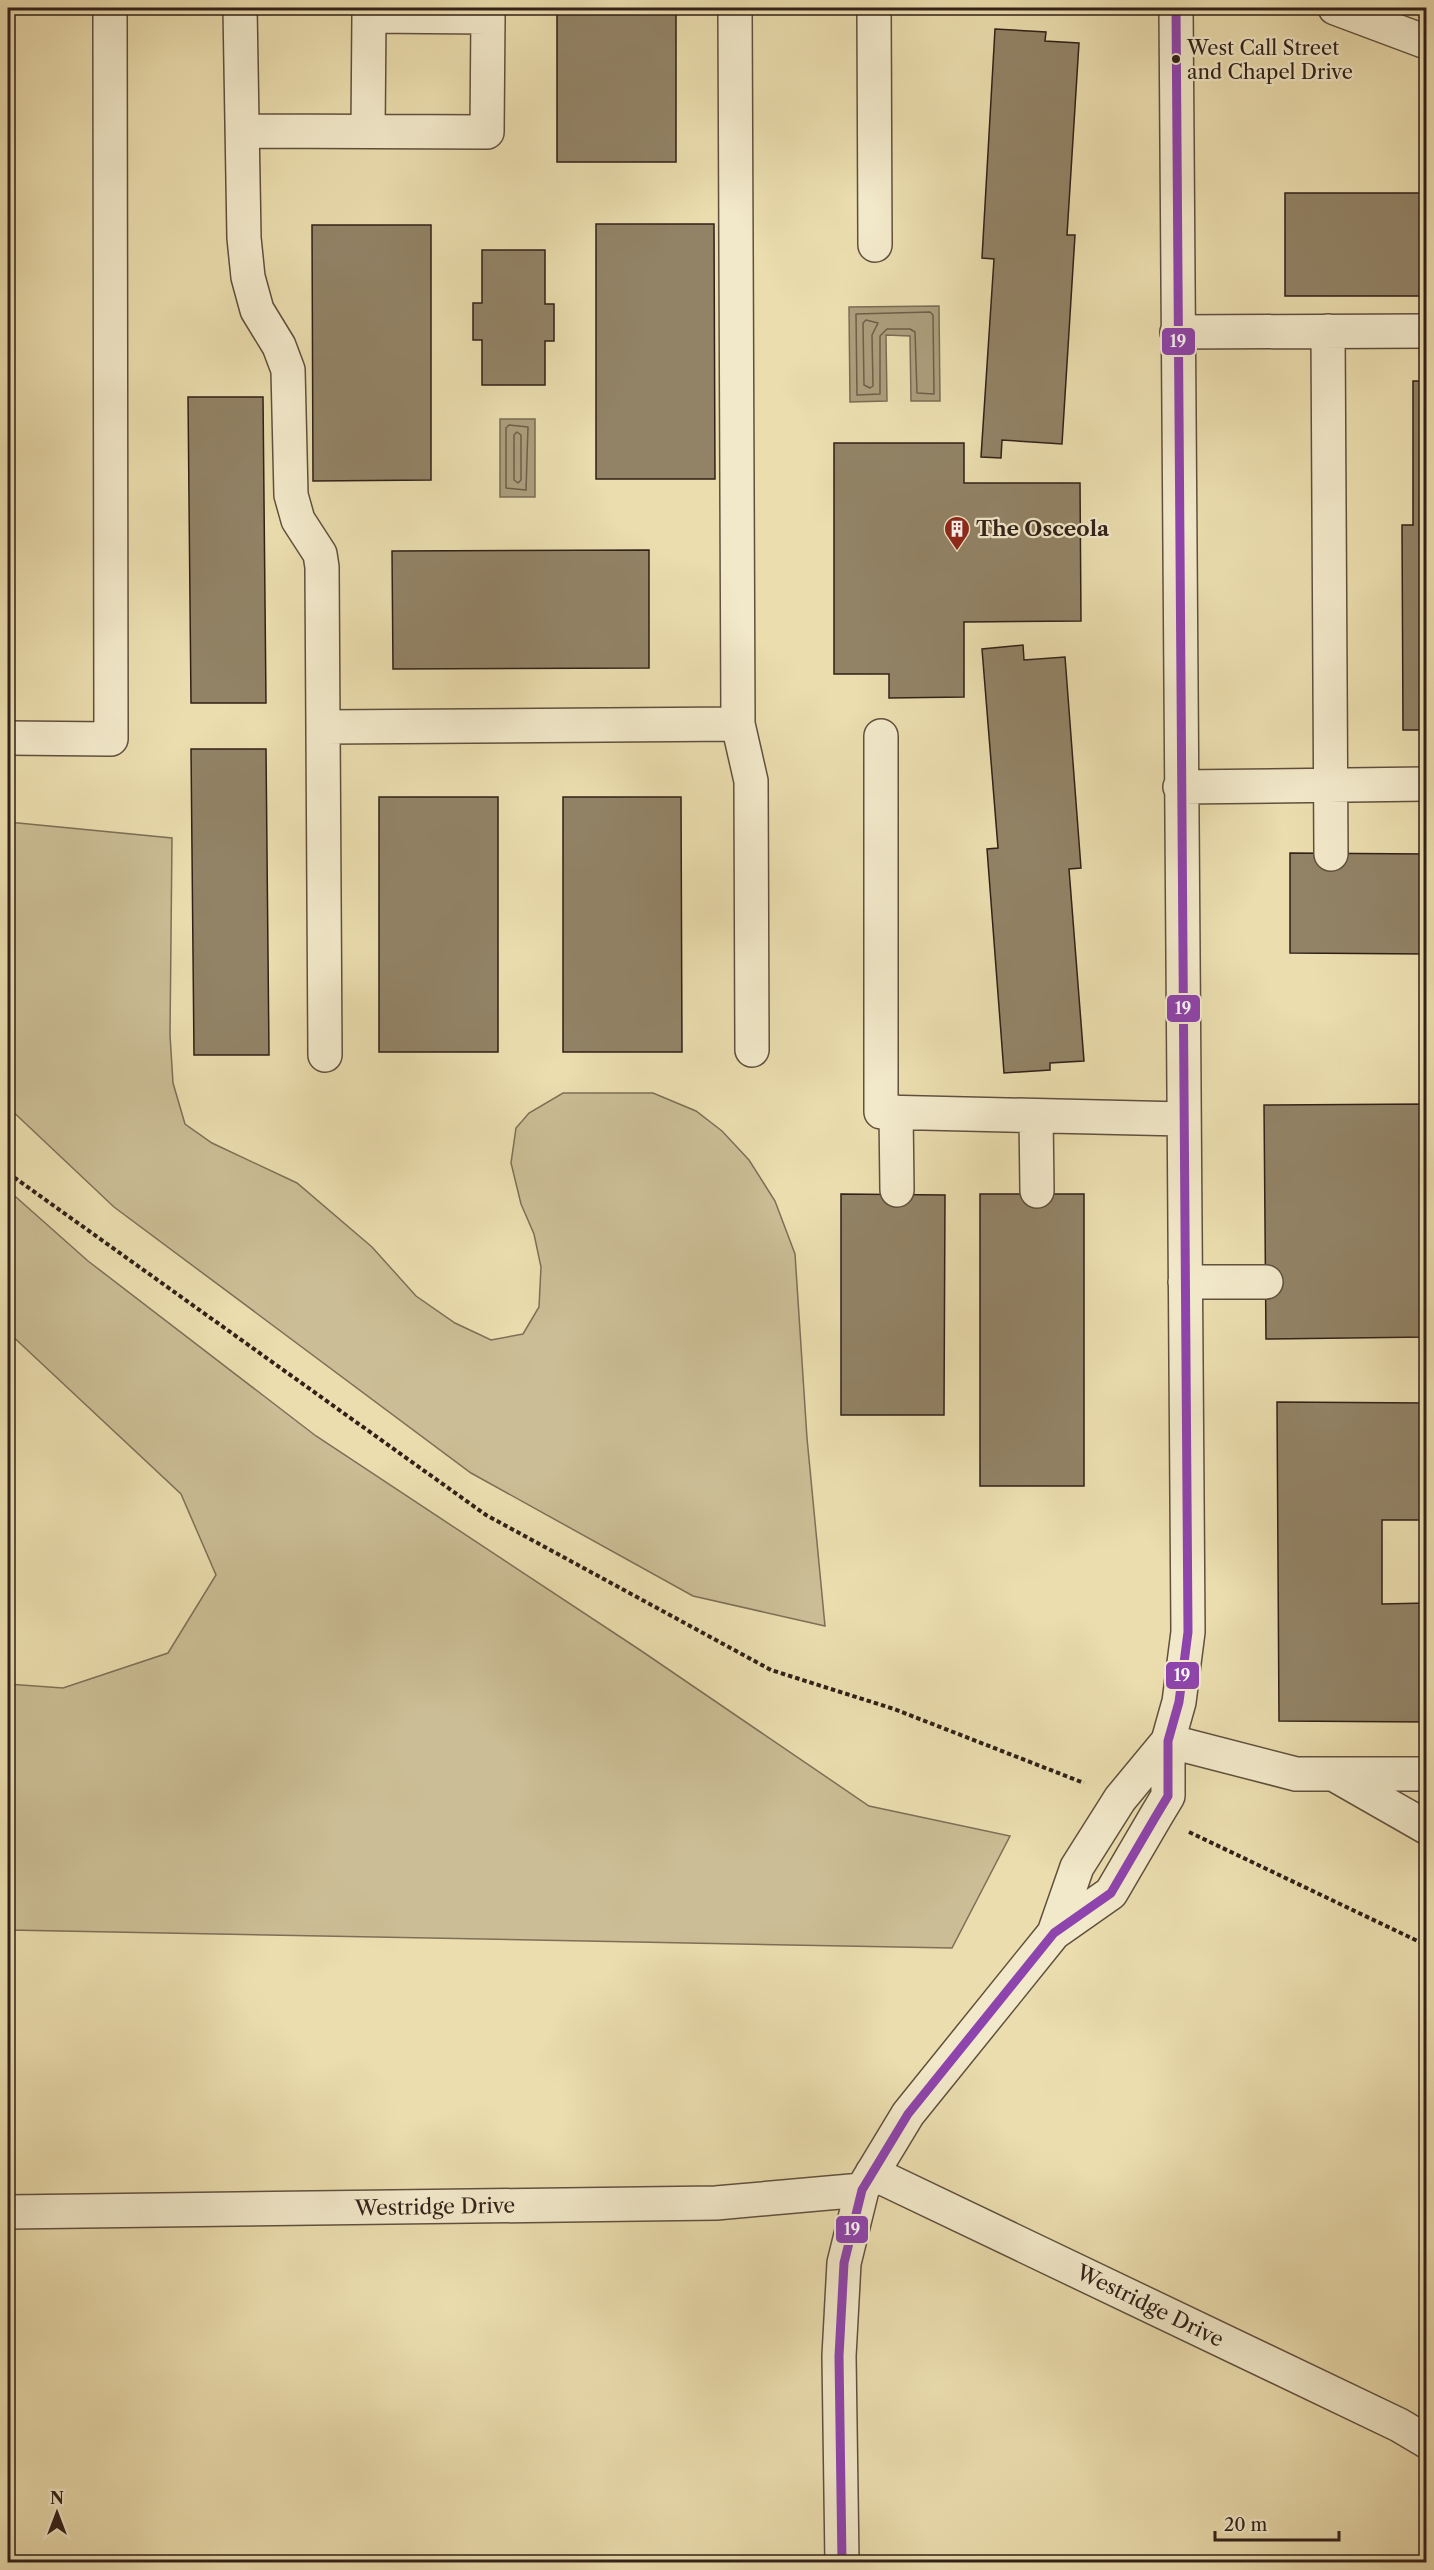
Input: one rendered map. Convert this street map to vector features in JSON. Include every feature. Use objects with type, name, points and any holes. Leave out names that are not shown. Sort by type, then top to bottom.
[{"type":"street","points":[[8,738],[111,739],[110,8]]},
{"type":"street","points":[[240,8],[244,131],[244,237],[248,278],[257,310],[279,346],[288,370],[291,495],[298,520],[320,554],[322,567],[325,727],[325,1054]]},
{"type":"street","points":[[735,8],[738,724],[751,781],[752,1050]]},
{"type":"street","points":[[874,8],[875,245]]},
{"type":"street","points":[[842,2562],[839,2356],[844,2263],[867,2181],[908,2114],[1054,1933],[1111,1893],[1168,1796],[1168,1741],[1179,1702],[1188,1632],[1176,8]]},
{"type":"street","points":[[1335,8],[1426,42]]},
{"type":"street","points":[[244,131],[488,132],[488,17],[369,16],[368,131]]},
{"type":"street","points":[[1328,331],[1331,854]]},
{"type":"street","points":[[1177,332],[1426,331]]},
{"type":"street","points":[[325,727],[738,724]]},
{"type":"street","points":[[881,736],[881,1112],[1183,1119]]},
{"type":"street","points":[[1180,787],[1426,784]]},
{"type":"street","points":[[896,1112],[897,1190]]},
{"type":"street","points":[[1036,1116],[1037,1191]]},
{"type":"street","points":[[1185,1282],[1266,1282]]},
{"type":"street","points":[[1168,1741],[1296,1774],[1426,1774]]},
{"type":"street","points":[[1333,1774],[1426,1827]]},
{"type":"street","name":"Westridge Drive","points":[[8,2212],[716,2203],[867,2181],[1399,2425],[1426,2441]]},
{"type":"path","points":[[8,1173],[486,1515],[771,1670],[894,1709],[1092,1787]]},
{"type":"path","points":[[1178,1827],[1426,1946]]},
{"type":"shaded area","points":[[8,822],[172,838],[170,1035],[173,1083],[185,1124],[212,1143],[297,1183],[372,1247],[416,1296],[455,1323],[491,1340],[523,1334],[539,1307],[541,1267],[534,1234],[521,1204],[511,1163],[516,1128],[529,1113],[563,1093],[653,1093],[696,1111],[722,1131],[749,1160],[775,1201],[795,1254],[807,1438],[825,1626],[693,1596],[471,1473],[114,1207],[8,1107]]},
{"type":"shaded area","points":[[8,1190],[88,1261],[316,1436],[640,1650],[869,1806],[1010,1836],[952,1948],[8,1930],[8,1684],[63,1688],[168,1653],[216,1575],[181,1494],[8,1332]]},
{"type":"water","points":[[939,306],[940,401],[911,401],[910,336],[886,335],[887,401],[850,402],[849,307]]},
{"type":"water","points":[[500,419],[535,419],[535,497],[500,497]]},
{"type":"building","points":[[557,8],[676,8],[676,162],[557,162]]},
{"type":"building","points":[[995,29],[1046,32],[1045,41],[1079,43],[1067,235],[1075,235],[1062,444],[1002,440],[1001,458],[981,457],[994,259],[982,258]]},
{"type":"building","points":[[1285,193],[1426,193],[1426,296],[1285,296]]},
{"type":"building","points":[[596,224],[714,224],[715,479],[596,479]]},
{"type":"building","points":[[312,225],[431,225],[431,480],[313,481]]},
{"type":"building","points":[[482,250],[545,250],[545,304],[554,304],[554,341],[545,341],[545,385],[482,385],[482,340],[473,340],[473,303],[482,303]]},
{"type":"building","points":[[1413,381],[1426,381],[1426,730],[1403,730],[1402,525],[1413,525]]},
{"type":"building","points":[[188,397],[263,397],[266,703],[191,703]]},
{"type":"building","name":"The Osceola","points":[[834,443],[964,443],[964,483],[1080,483],[1081,621],[964,622],[964,697],[889,698],[889,674],[834,674]]},
{"type":"building","points":[[649,550],[649,668],[393,669],[392,551]]},
{"type":"building","points":[[1023,645],[1024,660],[1065,657],[1081,868],[1069,869],[1084,1061],[1050,1063],[1050,1070],[1004,1073],[987,849],[998,848],[982,649]]},
{"type":"building","points":[[191,749],[266,749],[269,1055],[194,1055]]},
{"type":"building","points":[[379,797],[498,797],[498,1052],[379,1052]]},
{"type":"building","points":[[563,797],[681,797],[682,1052],[563,1052]]},
{"type":"building","points":[[1290,853],[1426,854],[1426,954],[1290,953]]},
{"type":"building","points":[[1426,1104],[1426,1337],[1266,1339],[1264,1105]]},
{"type":"building","points":[[841,1194],[945,1195],[944,1415],[841,1415]]},
{"type":"building","points":[[980,1194],[1084,1194],[1084,1486],[980,1486]]},
{"type":"building","points":[[1277,1402],[1426,1403],[1426,1520],[1382,1520],[1382,1604],[1426,1603],[1426,1722],[1279,1721]]},
{"type":"transit line","name":"19","points":[[842,2562],[839,2356],[844,2263],[862,2190],[908,2114],[1054,1933],[1111,1893],[1168,1796],[1168,1741],[1179,1702],[1188,1632],[1176,8]]},
{"type":"place","name":"West Call Street and Chapel Drive","points":[[1176,59]]},
{"type":"place","name":"The Osceola","points":[[957,552]]}]
